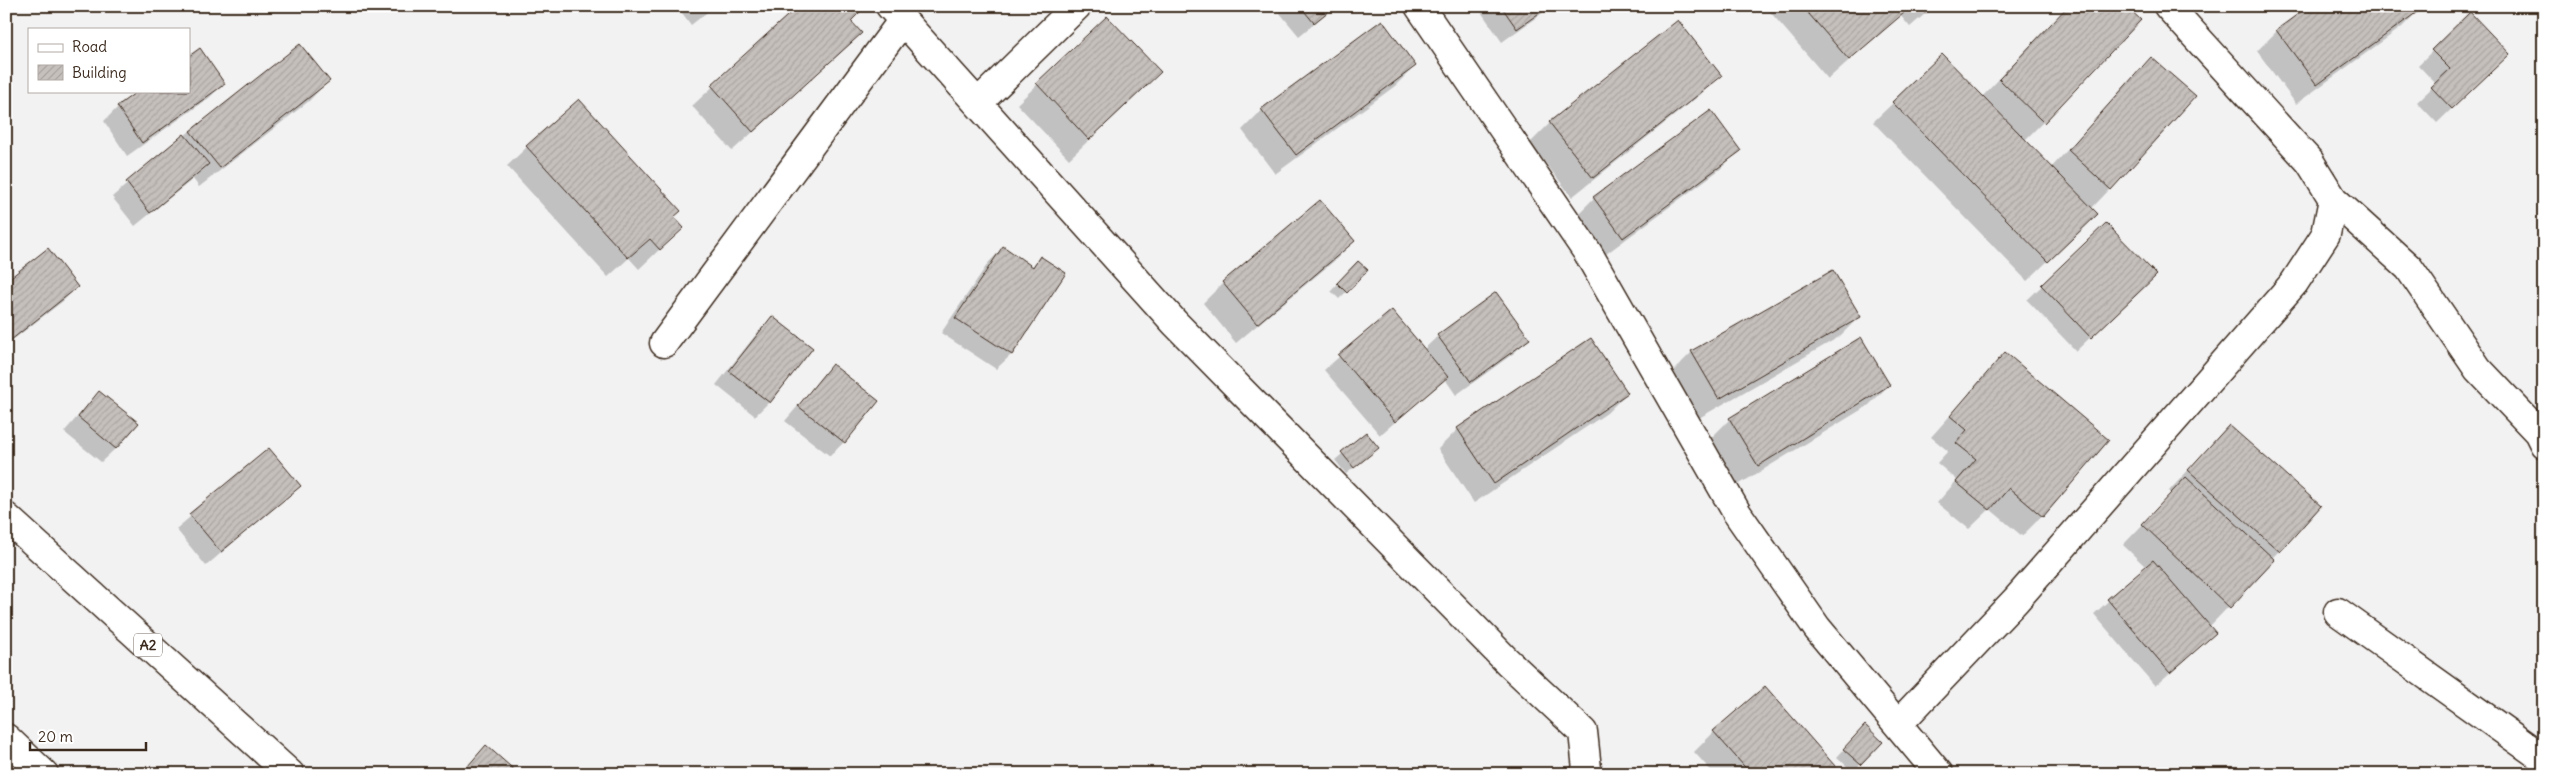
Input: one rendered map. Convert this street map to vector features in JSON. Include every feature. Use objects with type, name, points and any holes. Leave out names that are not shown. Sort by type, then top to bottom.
[{"type":"main road","points":[[978,103],[1076,6]]},
{"type":"main road","points":[[1419,6],[1588,254],[1737,513],[1817,628],[1899,723],[1939,774]]},
{"type":"main road","points":[[2168,6],[2310,162],[2333,199],[2409,268],[2478,369],[2538,432],[2544,444]]},
{"type":"main road","points":[[664,343],[896,13],[1175,322],[1508,662],[1583,732],[1588,769],[1584,774]]},
{"type":"main road","points":[[1899,723],[2016,600],[2294,283],[2326,234],[2333,199]]},
{"type":"main road","name":"A2","points":[[6,517],[290,774]]},
{"type":"main road","points":[[2338,612],[2544,760]]},
{"type":"main road","points":[[6,738],[44,774]]},
{"type":"building","points":[[798,6],[866,6],[851,21],[862,33],[753,132],[711,85]]},
{"type":"building","points":[[1300,6],[1335,6],[1314,23]]},
{"type":"building","points":[[1501,6],[1549,6],[1517,29]]},
{"type":"building","points":[[1802,6],[1898,6],[1904,13],[1849,60]]},
{"type":"building","points":[[1918,6],[1934,6],[1925,14]]},
{"type":"building","points":[[2068,6],[2126,6],[2141,20],[2044,123],[1999,79]]},
{"type":"building","points":[[2309,6],[2424,7],[2317,85],[2276,30]]},
{"type":"building","points":[[2470,12],[2510,54],[2452,109],[2431,87],[2450,69],[2431,50]]},
{"type":"building","points":[[1107,16],[1161,72],[1089,140],[1036,83]]},
{"type":"building","points":[[1382,20],[1416,66],[1296,155],[1261,109]]},
{"type":"building","points":[[1678,20],[1722,76],[1593,178],[1549,122]]},
{"type":"building","points":[[300,44],[330,81],[220,168],[190,131]]},
{"type":"building","points":[[200,48],[225,84],[142,143],[117,106],[137,92],[190,92],[190,55]]},
{"type":"building","points":[[1942,54],[2098,214],[2048,262],[1892,102]]},
{"type":"building","points":[[2151,57],[2196,96],[2111,190],[2068,150]]},
{"type":"building","points":[[579,99],[681,211],[674,217],[684,228],[660,250],[650,239],[628,258],[526,146]]},
{"type":"building","points":[[1711,110],[1741,151],[1623,238],[1593,197]]},
{"type":"building","points":[[184,134],[209,164],[150,213],[126,182]]},
{"type":"building","points":[[1320,200],[1355,241],[1257,324],[1222,282]]},
{"type":"building","points":[[2106,223],[2157,275],[2091,338],[2041,285]]},
{"type":"building","points":[[1003,246],[1033,267],[1040,256],[1066,273],[1012,355],[955,318]]},
{"type":"building","points":[[48,248],[78,287],[6,344],[6,281]]},
{"type":"building","points":[[1358,261],[1368,270],[1347,293],[1337,283]]},
{"type":"building","points":[[1833,270],[1861,317],[1719,399],[1691,351]]},
{"type":"building","points":[[1496,292],[1530,339],[1471,382],[1437,335]]},
{"type":"building","points":[[1392,310],[1448,377],[1395,422],[1338,355]]},
{"type":"building","points":[[772,316],[813,348],[770,403],[729,371]]},
{"type":"building","points":[[1861,337],[1890,385],[1758,466],[1729,418]]},
{"type":"building","points":[[1591,338],[1628,393],[1494,484],[1457,428]]},
{"type":"building","points":[[2005,352],[2109,440],[2043,517],[2009,488],[1990,510],[1956,482],[1976,459],[1956,443],[1967,430],[1950,416]]},
{"type":"building","points":[[832,364],[879,401],[845,443],[798,406]]},
{"type":"building","points":[[99,391],[139,423],[116,449],[78,417]]},
{"type":"building","points":[[2229,425],[2321,506],[2280,552],[2188,470]]},
{"type":"building","points":[[1366,432],[1379,448],[1354,468],[1341,452]]},
{"type":"building","points":[[269,448],[301,486],[221,552],[189,514]]},
{"type":"building","points":[[2186,477],[2275,560],[2230,608],[2142,524]]},
{"type":"building","points":[[2153,560],[2216,633],[2170,673],[2107,599]]},
{"type":"building","points":[[1765,686],[1842,774],[1751,774],[1713,731]]},
{"type":"building","points":[[1865,725],[1883,742],[1861,765],[1843,749]]},
{"type":"building","points":[[486,745],[519,774],[461,774]]}]
